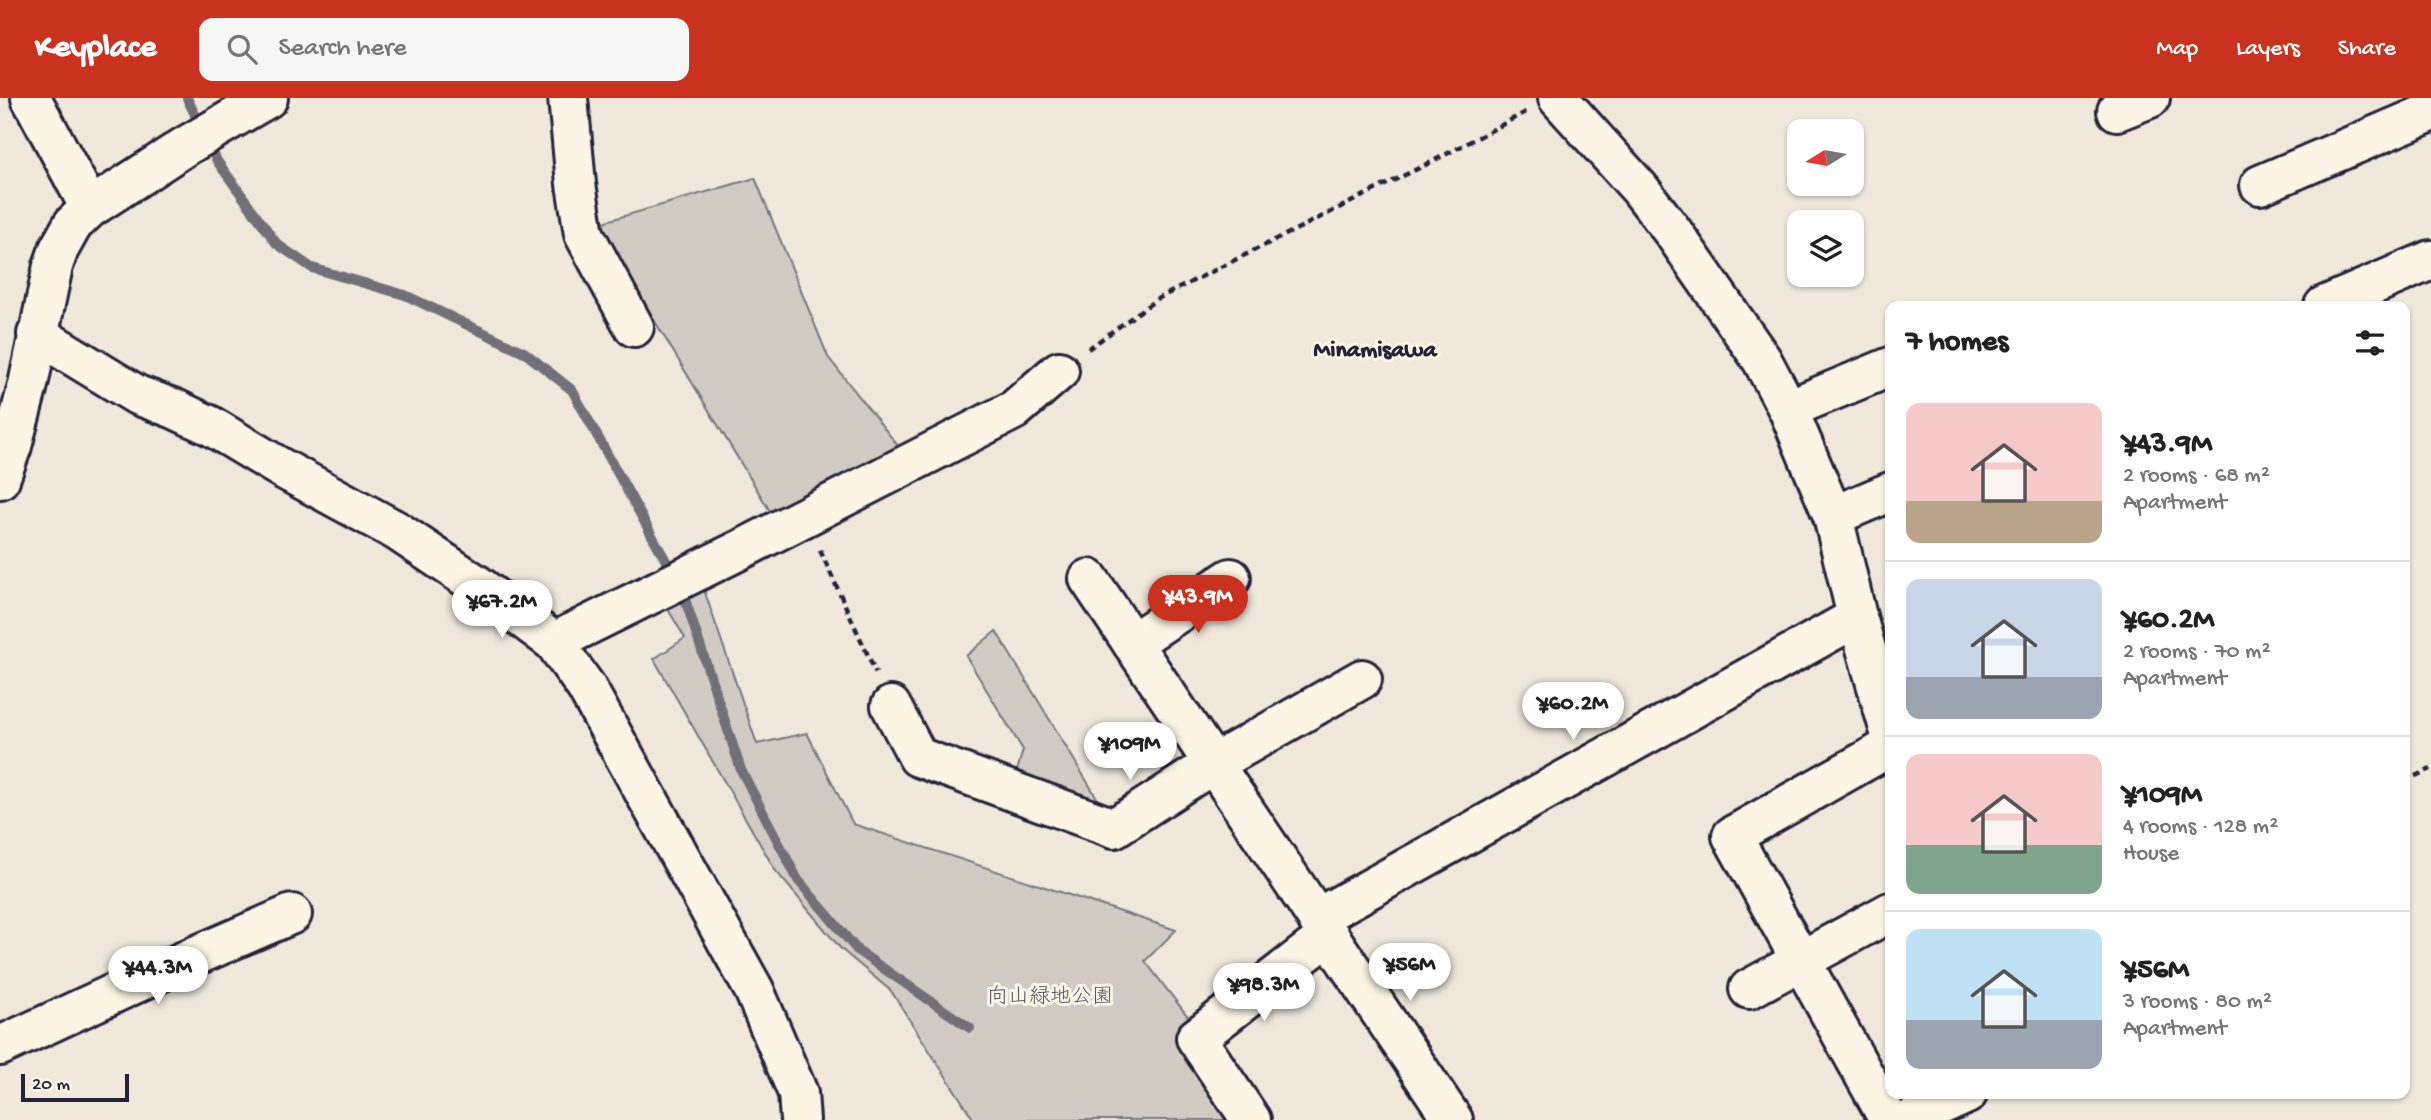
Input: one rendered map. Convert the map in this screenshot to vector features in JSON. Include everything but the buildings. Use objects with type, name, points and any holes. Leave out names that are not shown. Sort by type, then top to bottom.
[{"type":"street","points":[[31,98],[90,208]]},
{"type":"street","points":[[0,479],[25,397],[47,286],[59,249],[74,224],[90,208],[184,147],[268,98]]},
{"type":"street","points":[[568,98],[576,184],[584,234],[634,327]]},
{"type":"street","points":[[1544,104],[1640,189],[1762,360],[1788,409],[1833,516],[1857,617],[1885,715]]},
{"type":"street","points":[[2260,185],[2431,112]]},
{"type":"street","points":[[2336,301],[2431,260]]},
{"type":"street","points":[[37,334],[137,394],[211,426],[281,468],[397,531],[476,584],[554,642],[586,687],[754,990],[798,1093],[800,1120]]},
{"type":"street","points":[[1788,409],[1885,369]]},
{"type":"street","points":[[554,642],[1014,410],[1059,371]]},
{"type":"street","points":[[1833,516],[1885,494]]},
{"type":"street","points":[[1132,643],[1231,578]]},
{"type":"street","points":[[1089,579],[1453,1120]]},
{"type":"street","points":[[1251,1120],[1196,1038],[1323,927],[1857,617]]},
{"type":"street","points":[[891,706],[918,757],[1114,828],[1213,764],[1362,679]]},
{"type":"street","points":[[1885,750],[1732,836],[1889,1120]]},
{"type":"street","points":[[0,1046],[292,914]]},
{"type":"street","points":[[1749,989],[1885,915]]},
{"type":"street","points":[[1910,1120],[1956,1099]]},
{"type":"street","points":[[1979,1099],[1984,1120]]},
{"type":"path","points":[[1059,371],[1157,299],[1544,104]]},
{"type":"path","points":[[804,517],[891,706]]},
{"type":"path","points":[[2410,778],[2431,769]]},
{"type":"green space","points":[[755,178],[828,357],[906,456],[779,526],[596,224]]},
{"type":"green space","name":"向山緑地公園","points":[[703,587],[757,744],[807,733],[853,824],[1176,930],[1145,961],[1196,1027],[1242,1120],[974,1120],[891,991],[841,949],[775,870],[654,659],[685,638],[666,606]]},
{"type":"green space","points":[[996,631],[1111,821],[1013,785],[1023,750],[966,656]]},
{"type":"waterway","points":[[187,98],[217,161],[277,244],[312,268],[405,295],[524,352],[572,390],[682,590],[741,770],[798,880],[858,951],[970,1028]]},
{"type":"district","name":"Minamisawa","points":[[1375,348]]}]
